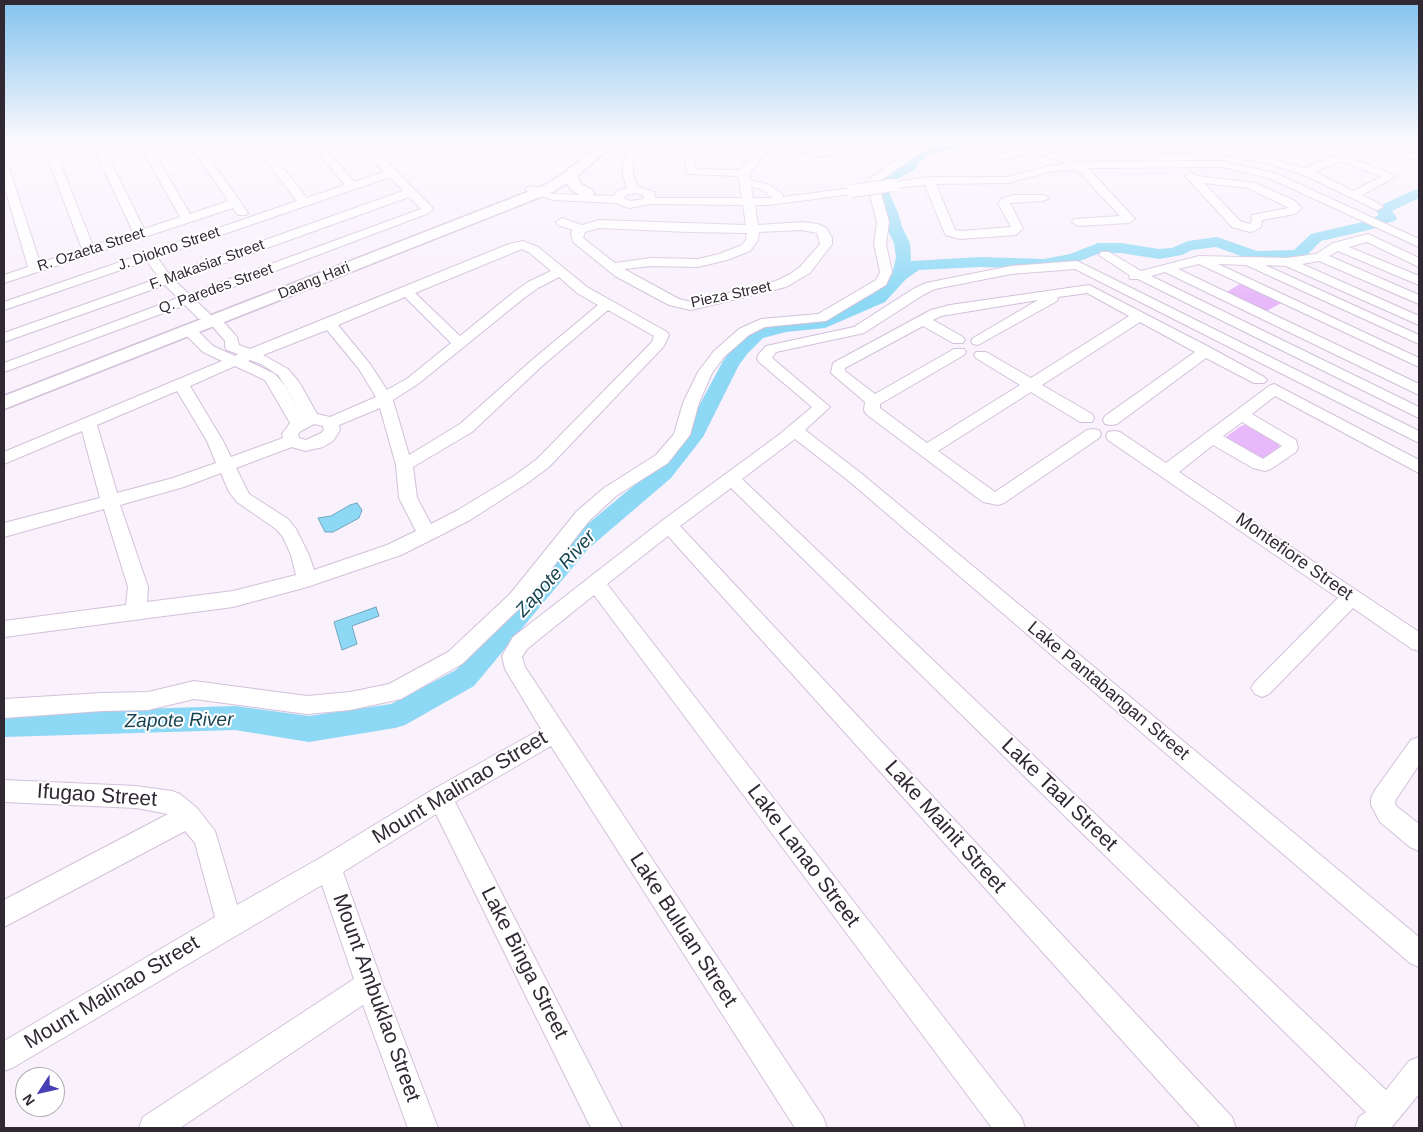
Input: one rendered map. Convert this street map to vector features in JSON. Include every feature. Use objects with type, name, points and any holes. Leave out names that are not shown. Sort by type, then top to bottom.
[{"type":"main road","name":"Daang Hari","points":[[4,394],[210,318],[530,193]]},
{"type":"main road","name":"Daang Hari","points":[[4,404],[190,331],[210,318]]},
{"type":"street","points":[[10,193],[35,268]]},
{"type":"street","points":[[66,193],[88,250]]},
{"type":"street","points":[[120,193],[140,234]]},
{"type":"street","points":[[172,193],[187,219]]},
{"type":"street","points":[[228,193],[249,222]]},
{"type":"street","points":[[297,193],[304,202]]},
{"type":"street","name":"J. Diokno Street","points":[[4,306],[332,193]]},
{"type":"street","name":"F. Makasiar Street","points":[[4,338],[409,193]]},
{"type":"street","name":"Q. Paredes Street","points":[[4,368],[418,214],[427,208],[412,193]]},
{"type":"street","points":[[546,193],[553,197],[618,197],[626,193]]},
{"type":"street","points":[[582,193],[618,197],[629,205],[640,204],[650,199],[780,201],[796,197],[835,193]]},
{"type":"street","points":[[646,193],[650,199]]},
{"type":"street","points":[[614,267],[651,262],[698,263],[723,257],[746,248],[752,240],[753,229],[747,193]]},
{"type":"street","points":[[774,193],[778,196]]},
{"type":"street","points":[[4,709],[102,702],[148,701],[194,690],[307,705],[350,701],[393,692],[455,658],[517,599],[583,516],[610,492],[662,458],[682,435],[691,403],[705,372],[719,354],[744,332],[768,322],[821,318],[885,278],[886,272],[880,244],[883,222],[875,193]]},
{"type":"street","points":[[934,193],[950,232],[960,236],[1012,232],[1017,228],[1004,203],[1005,201],[1014,198],[1043,198]]},
{"type":"street","points":[[1078,222],[1129,219],[1105,193]]},
{"type":"street","points":[[1208,193],[1236,224],[1244,228],[1250,228],[1257,224],[1256,218]]},
{"type":"street","points":[[1221,207],[1242,211],[1256,218],[1291,212],[1296,208],[1291,203],[1267,193]]},
{"type":"street","points":[[1310,193],[1419,243]]},
{"type":"street","points":[[1349,193],[1377,207]]},
{"type":"street","points":[[1353,195],[1357,193]]},
{"type":"street","points":[[748,200],[778,196],[796,197]]},
{"type":"street","name":"R. Ozaeta Street","points":[[4,279],[235,203]]},
{"type":"street","points":[[562,222],[581,229],[599,224],[753,229]]},
{"type":"street","name":"Pieza Street","points":[[581,229],[576,233],[577,239],[614,267],[674,302],[692,306],[781,284],[804,270],[826,244],[826,238],[822,231],[814,227],[753,229]]},
{"type":"street","points":[[1112,284],[1199,260],[1287,262],[1320,257],[1337,246],[1368,238],[1419,263]]},
{"type":"street","points":[[4,458],[242,358],[329,324],[513,247],[523,245],[534,250],[582,290],[662,335],[659,342],[543,463],[464,515],[376,557],[307,580],[233,599],[4,629]]},
{"type":"street","points":[[1337,246],[1419,281]]},
{"type":"street","points":[[1105,255],[1139,275],[1303,354],[1419,413]]},
{"type":"street","points":[[150,256],[167,280],[232,340],[232,347],[242,358],[252,367],[270,377],[306,422]]},
{"type":"street","points":[[1320,257],[1419,300]]},
{"type":"street","points":[[1199,260],[1419,363]]},
{"type":"street","points":[[1243,260],[1419,340]]},
{"type":"street","points":[[1287,262],[1419,321]]},
{"type":"street","points":[[795,430],[822,407],[764,360],[765,354],[771,349],[859,330],[918,292],[931,286],[1002,272],[1077,265],[1419,438]]},
{"type":"street","points":[[1166,268],[1419,390]]},
{"type":"street","points":[[292,441],[290,434],[306,422],[323,420],[330,423],[385,398],[414,381],[533,285],[559,272]]},
{"type":"street","points":[[1093,434],[998,499],[989,498],[872,410],[873,400],[831,369],[924,320],[950,309],[1044,298],[1060,293],[1088,289],[1259,380]]},
{"type":"street","points":[[406,291],[459,343]]},
{"type":"street","points":[[979,348],[1044,298]]},
{"type":"street","points":[[404,464],[445,442],[466,428],[537,363],[606,305]]},
{"type":"street","points":[[927,451],[1139,316]]},
{"type":"street","points":[[924,320],[958,346]]},
{"type":"street","points":[[329,324],[344,339],[385,398],[404,464],[408,498],[427,534]]},
{"type":"street","points":[[190,331],[208,349],[242,358]]},
{"type":"street","points":[[873,402],[958,346],[966,338],[1031,385],[1086,418],[1101,416],[1113,428]]},
{"type":"street","points":[[1086,418],[1084,420],[1085,428],[1093,434],[1104,438],[1113,428],[1206,351]]},
{"type":"street","points":[[181,384],[227,465],[238,492],[282,524],[290,534],[300,555],[307,580]]},
{"type":"street","points":[[1168,471],[1274,389],[1419,467]]},
{"type":"street","points":[[1212,437],[1258,464],[1265,465],[1290,448],[1290,444],[1285,440],[1241,415]]},
{"type":"street","points":[[88,423],[110,501],[138,587],[138,601],[133,612]]},
{"type":"street","points":[[4,532],[178,483],[292,441],[305,446],[317,443],[330,434],[332,426],[330,423]]},
{"type":"street","name":"Montefiore Street","points":[[1113,428],[1168,471],[1419,644]]},
{"type":"street","name":"Mount Malinao Street","points":[[4,1057],[230,923],[329,867],[440,798],[555,732],[515,669],[512,656],[520,644],[669,525],[795,430]]},
{"type":"street","name":"Lake Pantabangan Street","points":[[795,430],[872,491],[1419,954]]},
{"type":"street","name":"Lake Taal Street","points":[[731,478],[1378,1120]]},
{"type":"street","name":"Lake Mainit Street","points":[[669,525],[1221,1128]]},
{"type":"street","name":"Lake Lanao Street","points":[[596,584],[1010,1128]]},
{"type":"street","points":[[1262,688],[1352,597]]},
{"type":"street","name":"Lake Buluan Street","points":[[555,732],[812,1128]]},
{"type":"street","points":[[1419,748],[1383,798],[1388,814],[1419,839]]},
{"type":"street","name":"Ifugao Street","points":[[4,791],[136,797],[172,802],[189,816],[199,827],[206,839],[230,923]]},
{"type":"street","name":"Lake Binga Street","points":[[440,798],[607,1128]]},
{"type":"street","points":[[4,914],[189,816]]},
{"type":"street","name":"Mount Ambuklao Street","points":[[329,867],[369,985],[424,1128]]},
{"type":"street","points":[[154,1128],[369,985]]},
{"type":"street","points":[[1378,1120],[1419,1071]]},
{"type":"shaded area","points":[[1243,282],[1283,302],[1265,312],[1225,293]]},
{"type":"shaded area","points":[[1245,425],[1279,443],[1279,448],[1265,458],[1258,458],[1227,438],[1227,436]]},
{"type":"water","points":[[357,503],[362,510],[359,518],[333,532],[325,532],[318,518],[331,516]]},
{"type":"water","points":[[376,607],[379,616],[352,626],[357,644],[342,650],[334,622]]},
{"type":"waterway","name":"Zapote River","points":[[882,193],[892,215],[894,227],[902,243],[904,257],[900,276]]},
{"type":"waterway","points":[[900,276],[915,265],[980,262],[1044,264],[1074,258],[1098,248],[1121,248],[1159,254],[1176,252],[1188,246],[1217,242],[1255,256],[1298,255],[1316,237],[1368,226],[1378,220],[1390,218],[1382,210],[1419,193]]},
{"type":"waterway","name":"Zapote River","points":[[4,725],[235,718],[309,729],[395,716],[465,678],[580,543],[663,473],[693,437],[730,365],[741,349],[757,334],[786,327],[819,324],[879,298],[900,276]]}]
